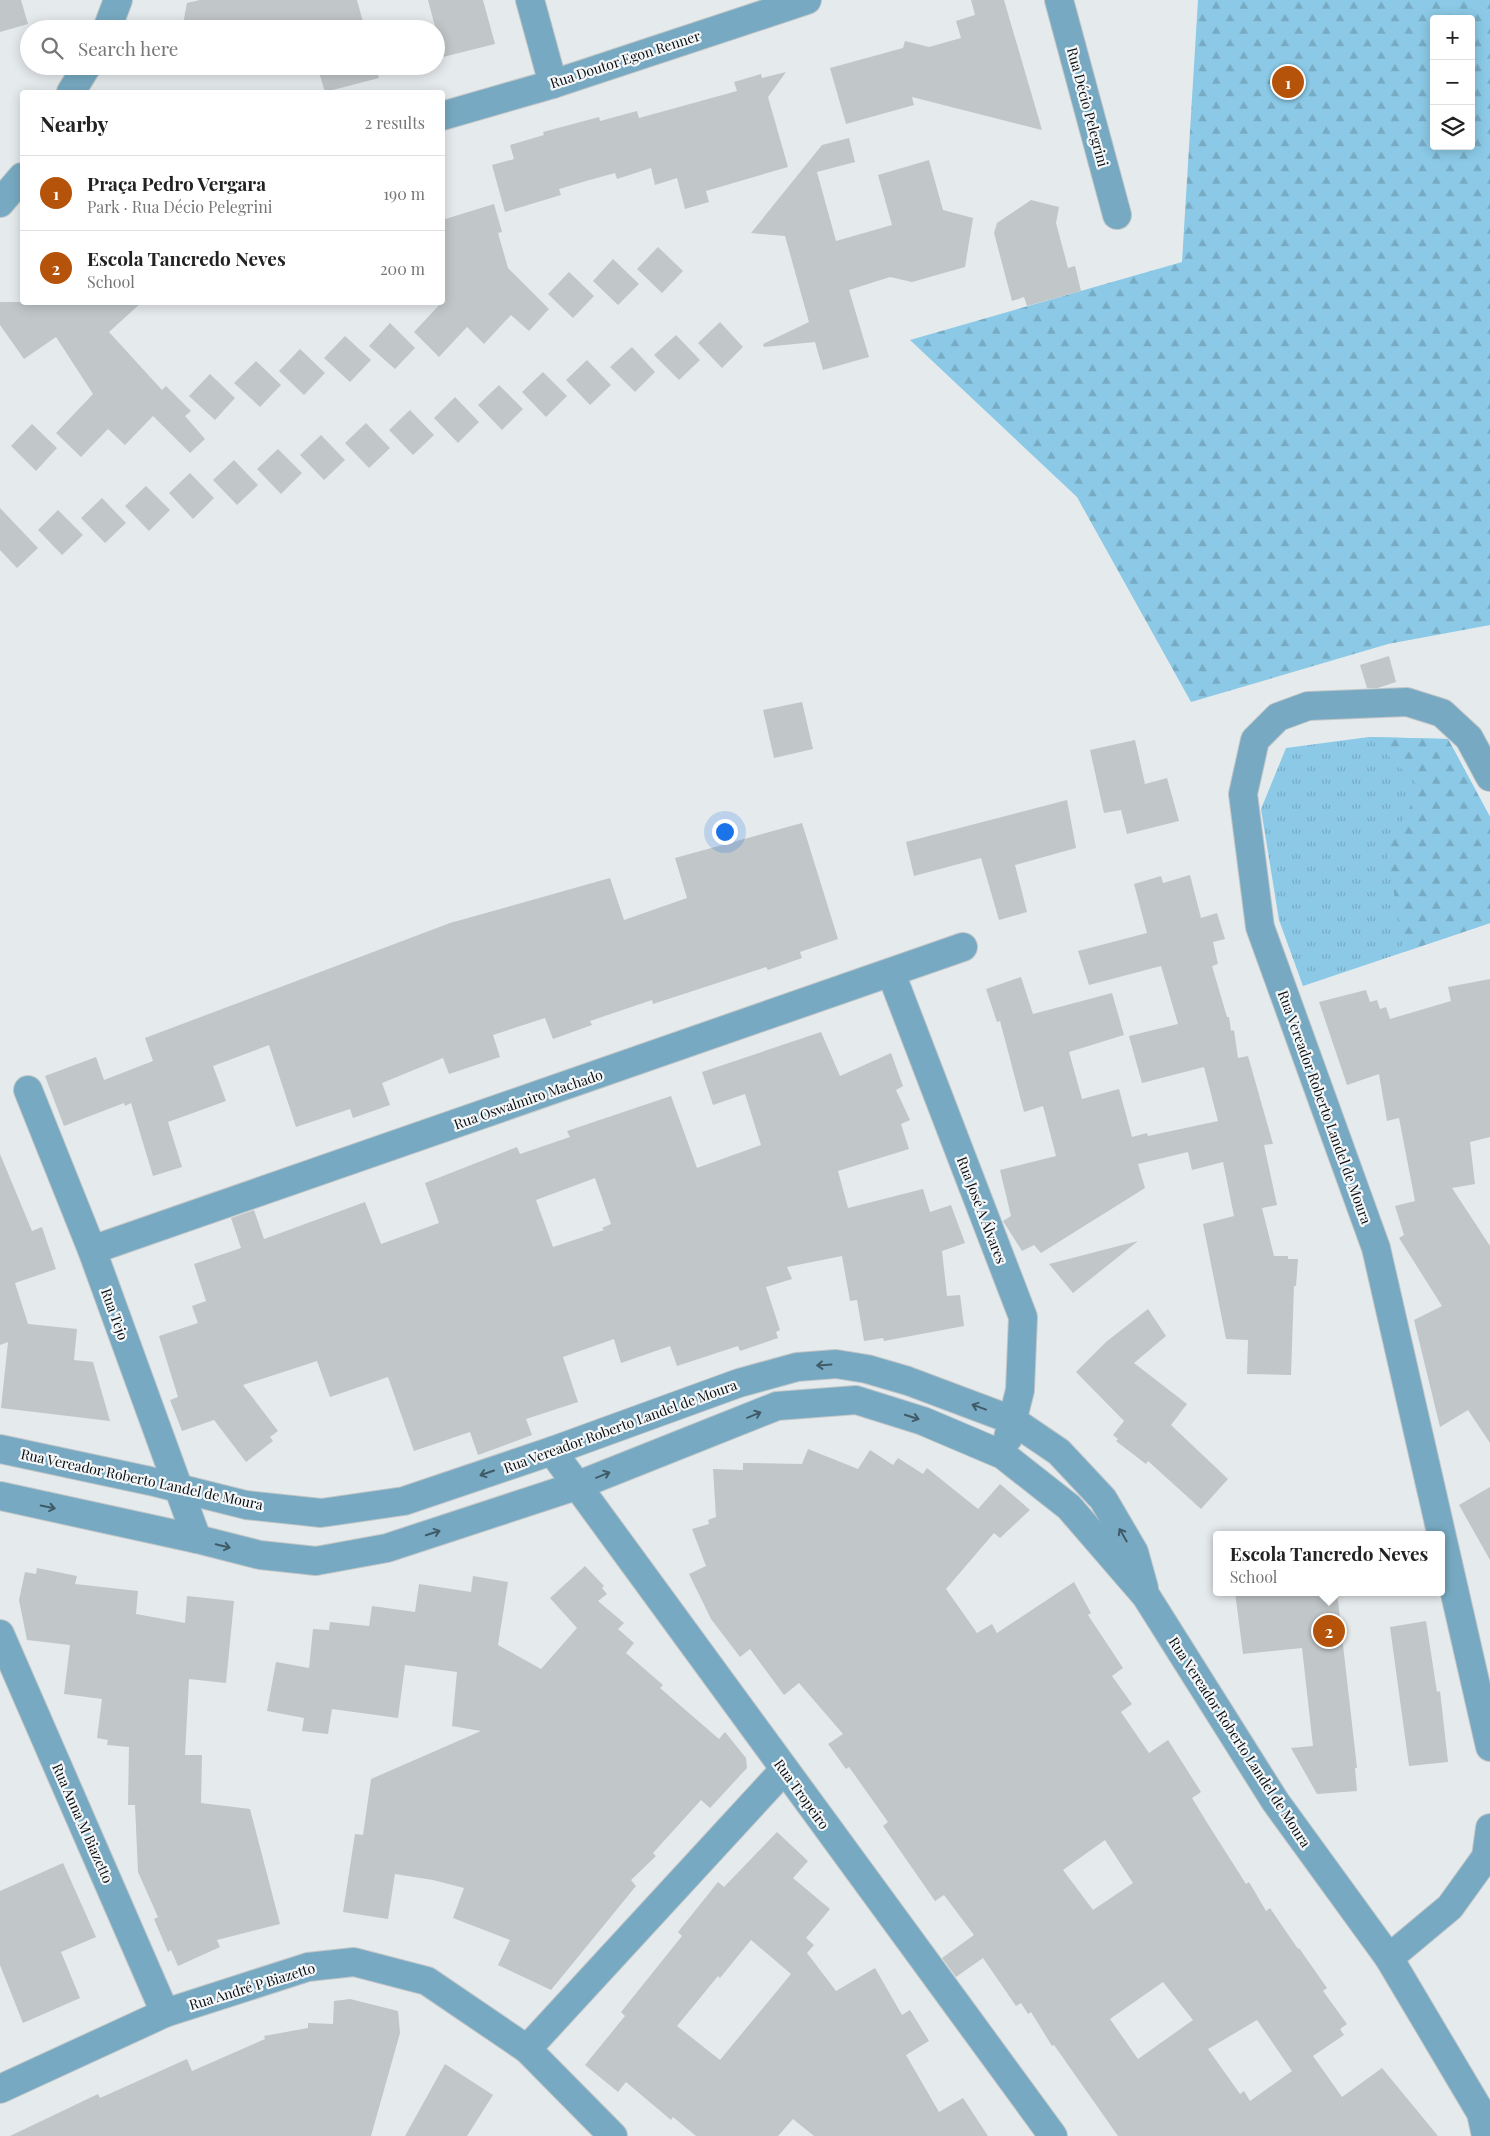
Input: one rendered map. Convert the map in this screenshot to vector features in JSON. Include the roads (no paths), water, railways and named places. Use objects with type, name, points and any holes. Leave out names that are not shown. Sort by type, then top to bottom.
[{"type":"street","points":[[110,20],[118,0]]},
{"type":"street","points":[[530,0],[552,84]]},
{"type":"street","name":"Rua Doutor Egon Renner","points":[[445,115],[552,84],[807,0]]},
{"type":"street","name":"Rua Décio Pelegrini","points":[[1059,0],[1116,215]]},
{"type":"street","points":[[72,90],[81,75]]},
{"type":"street","points":[[0,203],[20,179]]},
{"type":"street","name":"Rua Vereador Roberto Landel de Moura","points":[[1441,1531],[1376,1248],[1260,927],[1243,794],[1255,740],[1278,717],[1308,706],[1407,702],[1442,713],[1469,738],[1490,777]]},
{"type":"street","name":"Rua Oswalmiro Machado","points":[[92,1250],[963,947]]},
{"type":"street","name":"Rua José A Álvares","points":[[892,973],[1023,1317],[1020,1390],[1003,1455]]},
{"type":"street","name":"Rua Tejo","points":[[28,1090],[92,1250],[197,1539]]},
{"type":"street","name":"Rua Vereador Roberto Landel de Moura","points":[[0,1449],[246,1505],[321,1513],[404,1501],[552,1451],[739,1383],[796,1367],[836,1364],[867,1369],[900,1378],[1012,1420],[1059,1452],[1103,1500],[1134,1552],[1146,1596]]},
{"type":"street","name":"Rua Vereador Roberto Landel de Moura","points":[[0,1496],[197,1539],[260,1555],[316,1560],[387,1548],[576,1486],[777,1406],[856,1400],[923,1421],[1003,1455],[1069,1507],[1146,1596],[1276,1801],[1389,1958],[1481,2113],[1486,2136]]},
{"type":"street","name":"Rua Tropeiro","points":[[552,1451],[1053,2136]]},
{"type":"street","name":"Rua Vereador Roberto Landel de Moura","points":[[1445,1549],[1490,1746]]},
{"type":"street","name":"Rua Anna M Biazetto","points":[[0,1634],[165,2013]]},
{"type":"street","points":[[527,2049],[784,1770]]},
{"type":"street","points":[[1389,1958],[1450,1907],[1486,1857],[1490,1828]]},
{"type":"street","name":"Rua André P Biazetto","points":[[0,2089],[165,2013],[308,1967],[354,1962],[428,1981],[527,2049],[613,2136]]},
{"type":"place","name":"Praça Pedro Vergara","points":[[1288,82]]},
{"type":"place","name":"Escola Tancredo Neves","points":[[1329,1631]]}]
